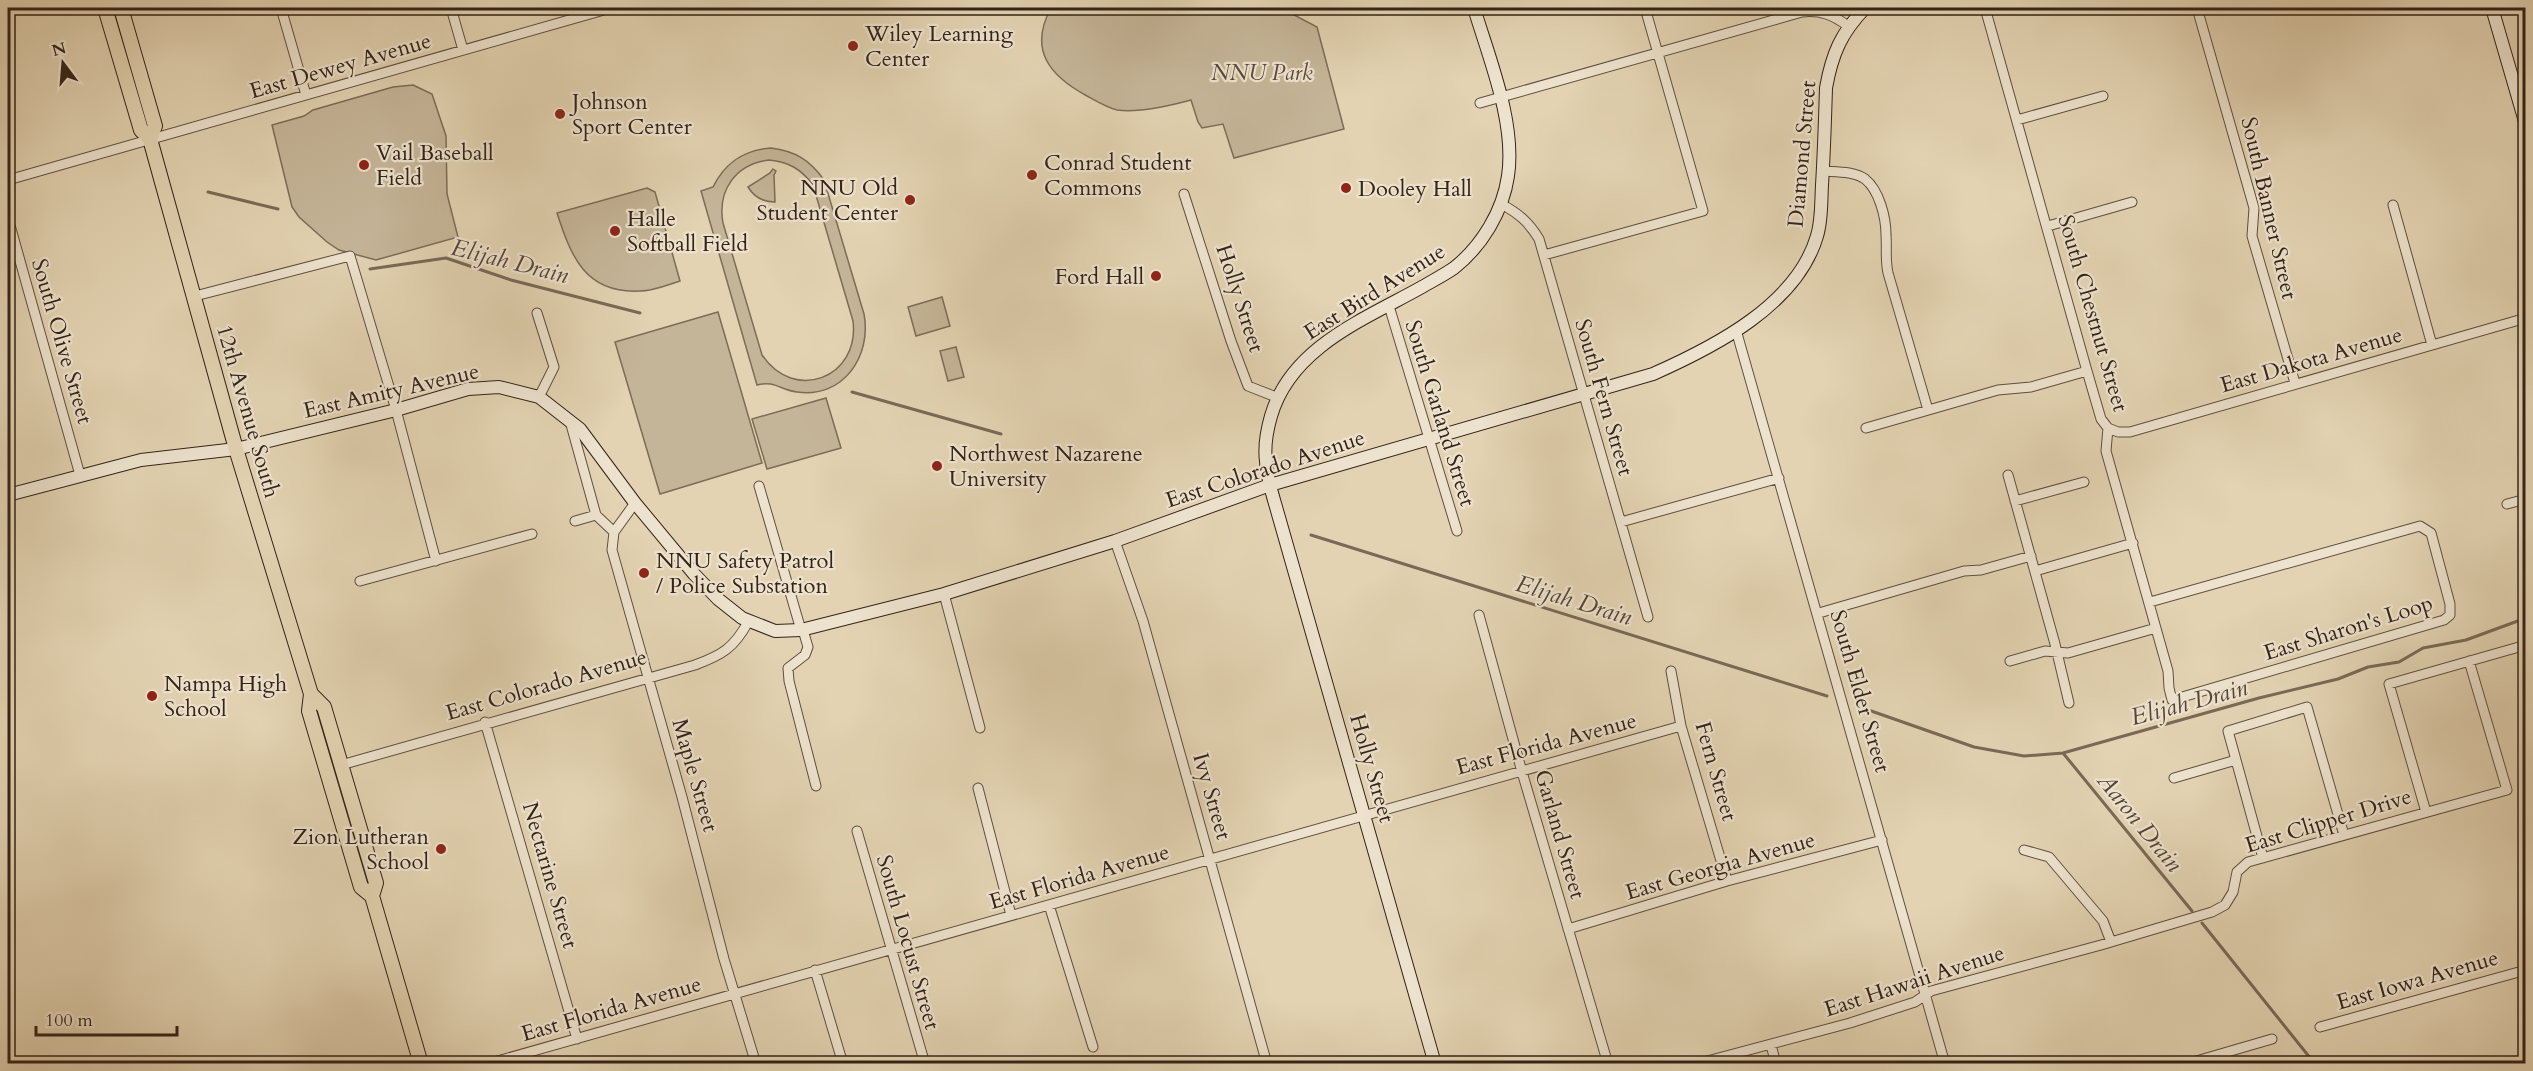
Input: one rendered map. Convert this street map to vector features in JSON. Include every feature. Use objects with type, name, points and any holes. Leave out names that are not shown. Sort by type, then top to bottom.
[{"type":"main road","name":"12th Avenue South","points":[[105,8],[141,130],[150,140],[236,450],[310,694],[309,711],[361,888],[372,896]]},
{"type":"main road","points":[[113,8],[121,33],[130,39]]},
{"type":"main road","name":"12th Avenue South","points":[[121,8],[155,126],[150,140]]},
{"type":"main road","points":[[1474,8],[1500,97],[1510,146],[1508,177],[1501,204]]},
{"type":"main road","points":[[1848,26],[1865,8]]},
{"type":"main road","points":[[2492,8],[2526,125]]},
{"type":"main road","name":"Diamond Street","points":[[1736,330],[1784,290],[1799,274],[1809,256],[1819,224],[1826,88],[1836,48],[1848,26]]},
{"type":"main road","name":"East Bird Avenue","points":[[1270,485],[1265,459],[1267,430],[1276,397],[1299,365],[1327,340],[1453,269],[1472,252],[1488,230],[1501,204]]},
{"type":"main road","name":"East Colorado Avenue","points":[[802,630],[944,594],[1114,541],[1270,485],[1584,396],[1653,374],[1704,350],[1736,330]]},
{"type":"main road","name":"East Amity Avenue","points":[[8,495],[141,460],[236,450],[396,410],[468,389],[499,387],[539,397]]},
{"type":"main road","points":[[539,397],[579,429],[635,503],[718,599],[748,622],[774,631],[802,630]]},
{"type":"main road","name":"Holly Street","points":[[1270,485],[1435,1064]]},
{"type":"main road","name":"12th Avenue South","points":[[310,694],[324,707],[376,883],[372,896],[421,1064]]},
{"type":"street","points":[[281,8],[306,95]]},
{"type":"street","points":[[451,8],[463,50]]},
{"type":"street","name":"East Dewey Avenue","points":[[8,180],[611,8]]},
{"type":"street","points":[[1544,255],[1703,211],[1645,8]]},
{"type":"street","name":"South Chestnut Street","points":[[1985,8],[2101,419],[2108,428],[2106,451],[2169,671],[2172,700]]},
{"type":"street","name":"South Banner Street","points":[[2197,8],[2254,208],[2252,236],[2295,383]]},
{"type":"street","points":[[1480,103],[1815,9],[1835,16],[1848,26]]},
{"type":"street","points":[[2017,120],[2103,96]]},
{"type":"street","points":[[1823,171],[1853,174],[1864,178],[1875,190],[1886,224],[1885,251],[1888,273],[1928,410]]},
{"type":"street","name":"Holly Street","points":[[1184,194],[1231,341],[1248,386],[1276,397]]},
{"type":"street","points":[[2048,226],[2132,202]]},
{"type":"street","name":"South Fern Street","points":[[1501,204],[1520,214],[1532,227],[1544,255],[1648,617]]},
{"type":"street","points":[[2393,205],[2432,345]]},
{"type":"street","name":"South Olive Street","points":[[8,218],[80,475]]},
{"type":"street","points":[[195,296],[350,256],[396,410],[436,561]]},
{"type":"street","name":"South Garland Street","points":[[1389,306],[1457,531]]},
{"type":"street","points":[[537,314],[554,367],[539,397]]},
{"type":"street","name":"East Dakota Avenue","points":[[2108,428],[2118,432],[2130,432],[2526,318]]},
{"type":"street","name":"South Elder Street","points":[[1736,330],[1946,1064]]},
{"type":"street","points":[[1866,428],[1998,390],[2031,387],[2087,371]]},
{"type":"street","points":[[570,421],[596,515],[614,532],[635,503]]},
{"type":"street","points":[[2008,475],[2069,703]]},
{"type":"street","points":[[1621,522],[1779,478]]},
{"type":"street","points":[[2015,501],[2084,482]]},
{"type":"street","points":[[759,486],[808,647],[805,655],[788,668],[789,681],[816,786]]},
{"type":"street","points":[[2507,504],[2526,499]]},
{"type":"street","points":[[575,521],[596,515]]},
{"type":"street","name":"East Sharon's Loop","points":[[2150,602],[2420,526],[2430,533],[2450,604],[2450,615],[2444,620],[2172,700]]},
{"type":"street","name":"Maple Street","points":[[614,532],[612,550],[646,678],[682,798],[724,959],[756,1064]]},
{"type":"street","points":[[360,581],[532,534]]},
{"type":"street","name":"Ivy Street","points":[[1114,541],[1143,621],[1267,1064]]},
{"type":"street","points":[[2035,571],[2133,543]]},
{"type":"street","points":[[1818,613],[1964,572],[1981,570],[2031,556]]},
{"type":"street","points":[[944,594],[980,728]]},
{"type":"street","name":"Garland Street","points":[[1479,615],[1522,772],[1608,1064]]},
{"type":"street","name":"East Colorado Avenue","points":[[341,765],[722,654],[740,638],[748,622]]},
{"type":"street","points":[[2010,661],[2045,651],[2068,653],[2157,628]]},
{"type":"street","name":"East Clipper Drive","points":[[2212,912],[2225,906],[2233,892],[2237,872],[2248,862],[2426,812],[2389,684],[2526,645]]},
{"type":"street","points":[[2426,812],[2507,790],[2469,661]]},
{"type":"street","name":"Fern Street","points":[[1671,671],[1681,726],[1727,881]]},
{"type":"street","points":[[2263,858],[2228,731],[2307,707],[2344,835]]},
{"type":"street","name":"Nectarine Street","points":[[485,722],[577,1040]]},
{"type":"street","name":"East Florida Avenue","points":[[487,1064],[1681,726]]},
{"type":"street","points":[[2174,778],[2236,760]]},
{"type":"street","points":[[978,788],[1011,915]]},
{"type":"street","name":"South Locust Street","points":[[857,831],[925,1064]]},
{"type":"street","name":"East Georgia Avenue","points":[[1568,929],[1727,881],[1882,840]]},
{"type":"street","points":[[2024,850],[2049,857],[2103,921],[2111,942]]},
{"type":"street","points":[[1049,905],[1093,1047]]},
{"type":"street","name":"East Hawaii Avenue","points":[[1696,1064],[1771,1045],[1915,1002],[1931,991],[2212,912]]},
{"type":"street","points":[[815,970],[843,1064]]},
{"type":"street","name":"East Iowa Avenue","points":[[2320,1027],[2526,970]]},
{"type":"street","points":[[2186,1064],[2272,1040]]},
{"type":"street","points":[[1771,1045],[1776,1064]]},
{"type":"green space","name":"NNU Park","points":[[1051,8],[1281,8],[1317,27],[1344,129],[1234,158],[1223,124],[1202,128],[1191,100],[1144,110],[1126,111],[1110,108],[1063,80],[1046,60],[1042,37],[1044,23]]},
{"type":"green space","name":"Vail Baseball Field","points":[[413,85],[432,94],[446,136],[447,194],[458,237],[376,260],[339,250],[299,217],[292,207],[272,125],[304,116],[313,110],[393,87]]},
{"type":"green space","points":[[771,148],[795,154],[813,167],[824,180],[864,314],[863,345],[858,359],[841,381],[828,389],[797,392],[773,384],[757,385],[701,191],[713,187],[723,171],[736,159],[761,149]],"holes":[[[769,160],[794,167],[813,185],[853,321],[852,341],[846,357],[836,369],[822,377],[807,380],[791,378],[775,370],[762,355],[723,223],[723,200],[731,181],[747,167]]]},
{"type":"green space","points":[[773,169],[776,171],[774,175],[775,202],[759,198],[748,187]]},
{"type":"green space","name":"Halle Softball Field","points":[[647,188],[655,192],[680,281],[645,291],[621,290],[606,286],[593,279],[583,269],[568,244],[557,213]]},
{"type":"green space","points":[[942,297],[950,326],[916,336],[908,307]]},
{"type":"green space","points":[[718,312],[762,463],[660,494],[615,342]]},
{"type":"green space","points":[[956,347],[964,377],[948,381],[940,351]]},
{"type":"green space","points":[[826,398],[841,448],[767,469],[752,419]]},
{"type":"waterway","name":"Elijah Drain","points":[[208,192],[278,209]]},
{"type":"waterway","name":"Elijah Drain","points":[[370,269],[446,258],[511,280],[640,313]]},
{"type":"waterway","name":"Elijah Drain","points":[[852,392],[1001,434]]},
{"type":"waterway","name":"Elijah Drain","points":[[1311,535],[1827,696]]},
{"type":"waterway","name":"Elijah Drain","points":[[1857,706],[1974,747],[2024,756],[2063,753],[2259,698],[2338,679],[2368,667],[2399,662],[2423,648],[2466,640],[2526,618]]},
{"type":"waterway","name":"Aaron Drain","points":[[2063,753],[2192,911]]},
{"type":"waterway","name":"Aaron Drain","points":[[2202,923],[2315,1064]]},
{"type":"place","name":"Wiley Learning Center","points":[[853,46]]},
{"type":"place","name":"Johnson Sport Center","points":[[560,114]]},
{"type":"place","name":"Vail Baseball Field","points":[[364,165]]},
{"type":"place","name":"Conrad Student Commons","points":[[1032,175]]},
{"type":"place","name":"Dooley Hall","points":[[1346,188]]},
{"type":"place","name":"NNU Old Student Center","points":[[910,200]]},
{"type":"place","name":"Halle Softball Field","points":[[615,231]]},
{"type":"place","name":"Ford Hall","points":[[1156,276]]},
{"type":"place","name":"Northwest Nazarene University","points":[[937,466]]},
{"type":"place","name":"NNU Safety Patrol / Police Substation","points":[[644,573]]},
{"type":"place","name":"Nampa High School","points":[[152,696]]},
{"type":"place","name":"Zion Lutheran School","points":[[441,849]]}]
